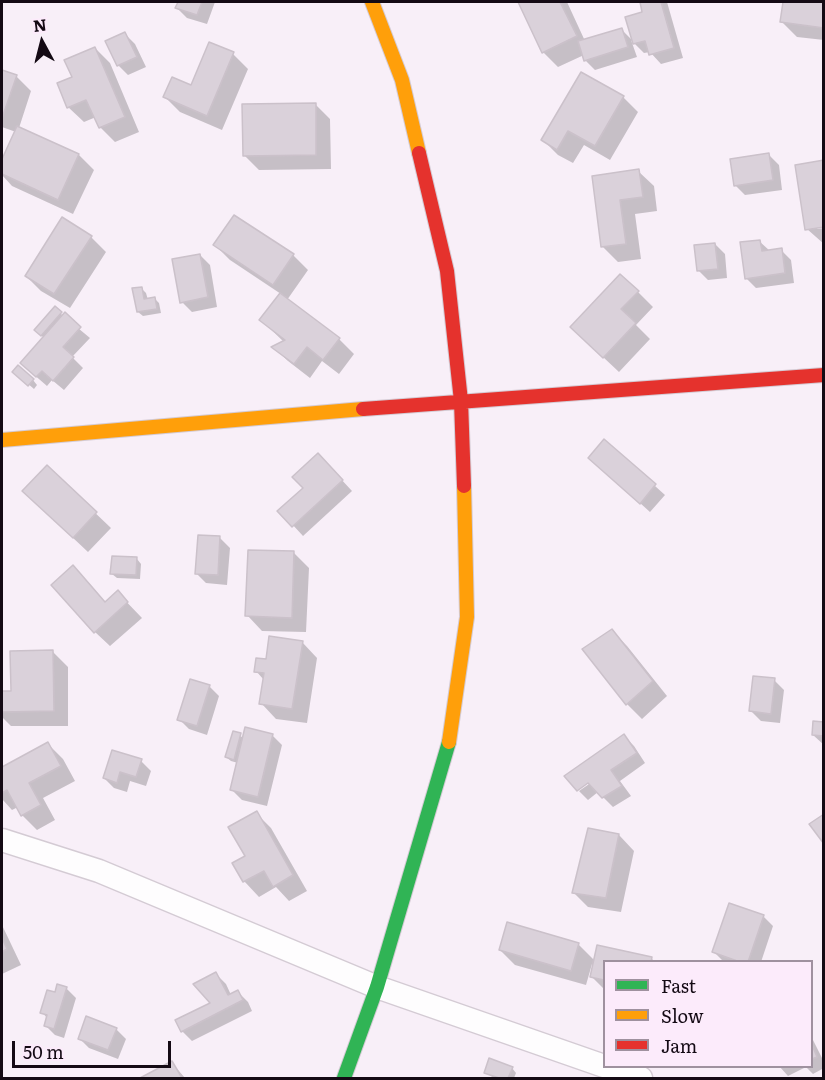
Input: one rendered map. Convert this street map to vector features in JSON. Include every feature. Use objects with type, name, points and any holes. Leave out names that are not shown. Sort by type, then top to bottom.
[{"type":"street","points":[[344,1078],[377,987],[450,737],[467,617],[461,401],[447,271],[402,80],[372,2]]},
{"type":"street","points":[[2,440],[461,401],[824,375]]},
{"type":"street","points":[[2,840],[99,871],[377,987],[603,1065]]},
{"type":"street","points":[[611,1068],[641,1078]]},
{"type":"building","points":[[178,2],[202,2],[197,15],[175,8]]},
{"type":"building","points":[[518,2],[560,2],[577,36],[542,53]]},
{"type":"building","points":[[640,2],[661,2],[674,48],[649,55],[645,41],[633,44],[625,17],[642,12]]},
{"type":"building","points":[[783,2],[824,2],[824,28],[780,22]]},
{"type":"building","points":[[622,28],[628,47],[584,61],[578,41]]},
{"type":"building","points":[[125,32],[137,57],[117,66],[105,41]]},
{"type":"building","points":[[209,42],[234,52],[207,116],[163,97],[172,77],[191,85]]},
{"type":"building","points":[[95,47],[125,117],[99,128],[86,100],[67,108],[57,83],[72,77],[64,60]]},
{"type":"building","points":[[2,70],[17,75],[2,118]]},
{"type":"building","points":[[581,72],[624,96],[595,146],[568,131],[557,150],[541,140]]},
{"type":"building","points":[[316,103],[316,155],[243,156],[242,104]]},
{"type":"building","points":[[17,126],[79,154],[58,200],[2,174],[2,159]]},
{"type":"building","points":[[769,153],[773,180],[734,186],[730,159]]},
{"type":"building","points":[[824,160],[824,227],[805,230],[795,165]]},
{"type":"building","points":[[639,169],[643,197],[620,200],[626,244],[601,247],[592,176]]},
{"type":"building","points":[[234,215],[294,254],[273,285],[213,245]]},
{"type":"building","points":[[62,217],[92,236],[54,294],[25,276]]},
{"type":"building","points":[[760,240],[762,251],[782,248],[785,273],[745,279],[740,242]]},
{"type":"building","points":[[715,243],[718,269],[697,271],[694,245]]},
{"type":"building","points":[[200,254],[208,297],[180,303],[172,259]]},
{"type":"building","points":[[620,274],[639,291],[621,309],[636,323],[603,358],[570,327]]},
{"type":"building","points":[[142,287],[144,299],[155,297],[157,309],[137,312],[132,288]]},
{"type":"building","points":[[280,293],[340,338],[323,360],[307,347],[294,364],[271,347],[285,340],[259,320]]},
{"type":"building","points":[[55,306],[62,312],[41,336],[34,330]]},
{"type":"building","points":[[65,312],[81,327],[63,347],[74,357],[53,381],[42,371],[36,377],[20,363]]},
{"type":"building","points":[[18,365],[34,379],[28,386],[12,372]]},
{"type":"building","points":[[604,439],[656,484],[640,504],[588,458]]},
{"type":"building","points":[[318,453],[343,480],[292,527],[277,511],[303,488],[292,477]]},
{"type":"building","points":[[47,465],[97,512],[73,538],[22,491]]},
{"type":"building","points":[[198,535],[220,536],[218,575],[195,574]]},
{"type":"building","points":[[248,550],[294,551],[292,618],[245,616]]},
{"type":"building","points":[[112,556],[137,557],[136,575],[110,574]]},
{"type":"building","points":[[73,565],[105,602],[118,590],[128,602],[94,633],[51,585]]},
{"type":"building","points":[[612,629],[653,681],[626,705],[582,649]]},
{"type":"building","points":[[269,636],[303,641],[292,709],[259,704],[264,673],[254,672],[256,658],[266,659]]},
{"type":"building","points":[[53,650],[54,711],[2,712],[2,691],[11,691],[10,651]]},
{"type":"building","points":[[753,676],[775,678],[771,714],[749,711]]},
{"type":"building","points":[[190,679],[210,685],[197,726],[177,720]]},
{"type":"building","points":[[813,721],[824,722],[824,736],[812,735]]},
{"type":"building","points":[[245,727],[273,734],[258,797],[230,790]]},
{"type":"building","points":[[233,731],[241,733],[234,760],[225,757]]},
{"type":"building","points":[[624,734],[637,753],[611,770],[622,786],[602,798],[588,783],[577,791],[564,776]]},
{"type":"building","points":[[48,742],[61,766],[29,783],[41,805],[21,816],[7,790],[2,793],[2,767]]},
{"type":"building","points":[[112,750],[142,759],[136,777],[120,772],[117,783],[103,778]]},
{"type":"building","points":[[257,811],[293,875],[273,887],[264,871],[243,882],[232,863],[245,856],[228,827]]},
{"type":"building","points":[[824,814],[824,844],[809,824]]},
{"type":"building","points":[[588,828],[619,834],[606,898],[572,893]]},
{"type":"building","points":[[729,903],[764,915],[749,960],[734,960],[712,952]]},
{"type":"building","points":[[507,922],[579,943],[571,971],[499,950]]},
{"type":"building","points":[[2,938],[7,949],[2,952]]},
{"type":"building","points":[[597,945],[652,957],[651,960],[603,960],[603,980],[590,977]]},
{"type":"building","points":[[216,972],[228,995],[238,990],[243,1000],[181,1032],[175,1020],[210,1003],[193,984]]},
{"type":"building","points":[[57,984],[67,987],[54,1029],[44,1026],[47,1015],[40,1013],[47,990],[55,992]]},
{"type":"building","points":[[86,1016],[117,1028],[108,1050],[78,1039]]},
{"type":"building","points":[[489,1058],[513,1067],[508,1078],[499,1078],[484,1073]]},
{"type":"building","points":[[172,1061],[182,1078],[140,1078]]},
{"type":"traffic: fast","points":[[344,1078],[377,987],[449,742]]},
{"type":"traffic: slow","points":[[372,2],[402,80],[419,153]]},
{"type":"traffic: slow","points":[[2,440],[363,409]]},
{"type":"traffic: slow","points":[[449,742],[467,617],[464,486]]},
{"type":"traffic: jam","points":[[419,153],[447,271],[461,401],[464,486]]},
{"type":"traffic: jam","points":[[363,409],[824,375]]}]
